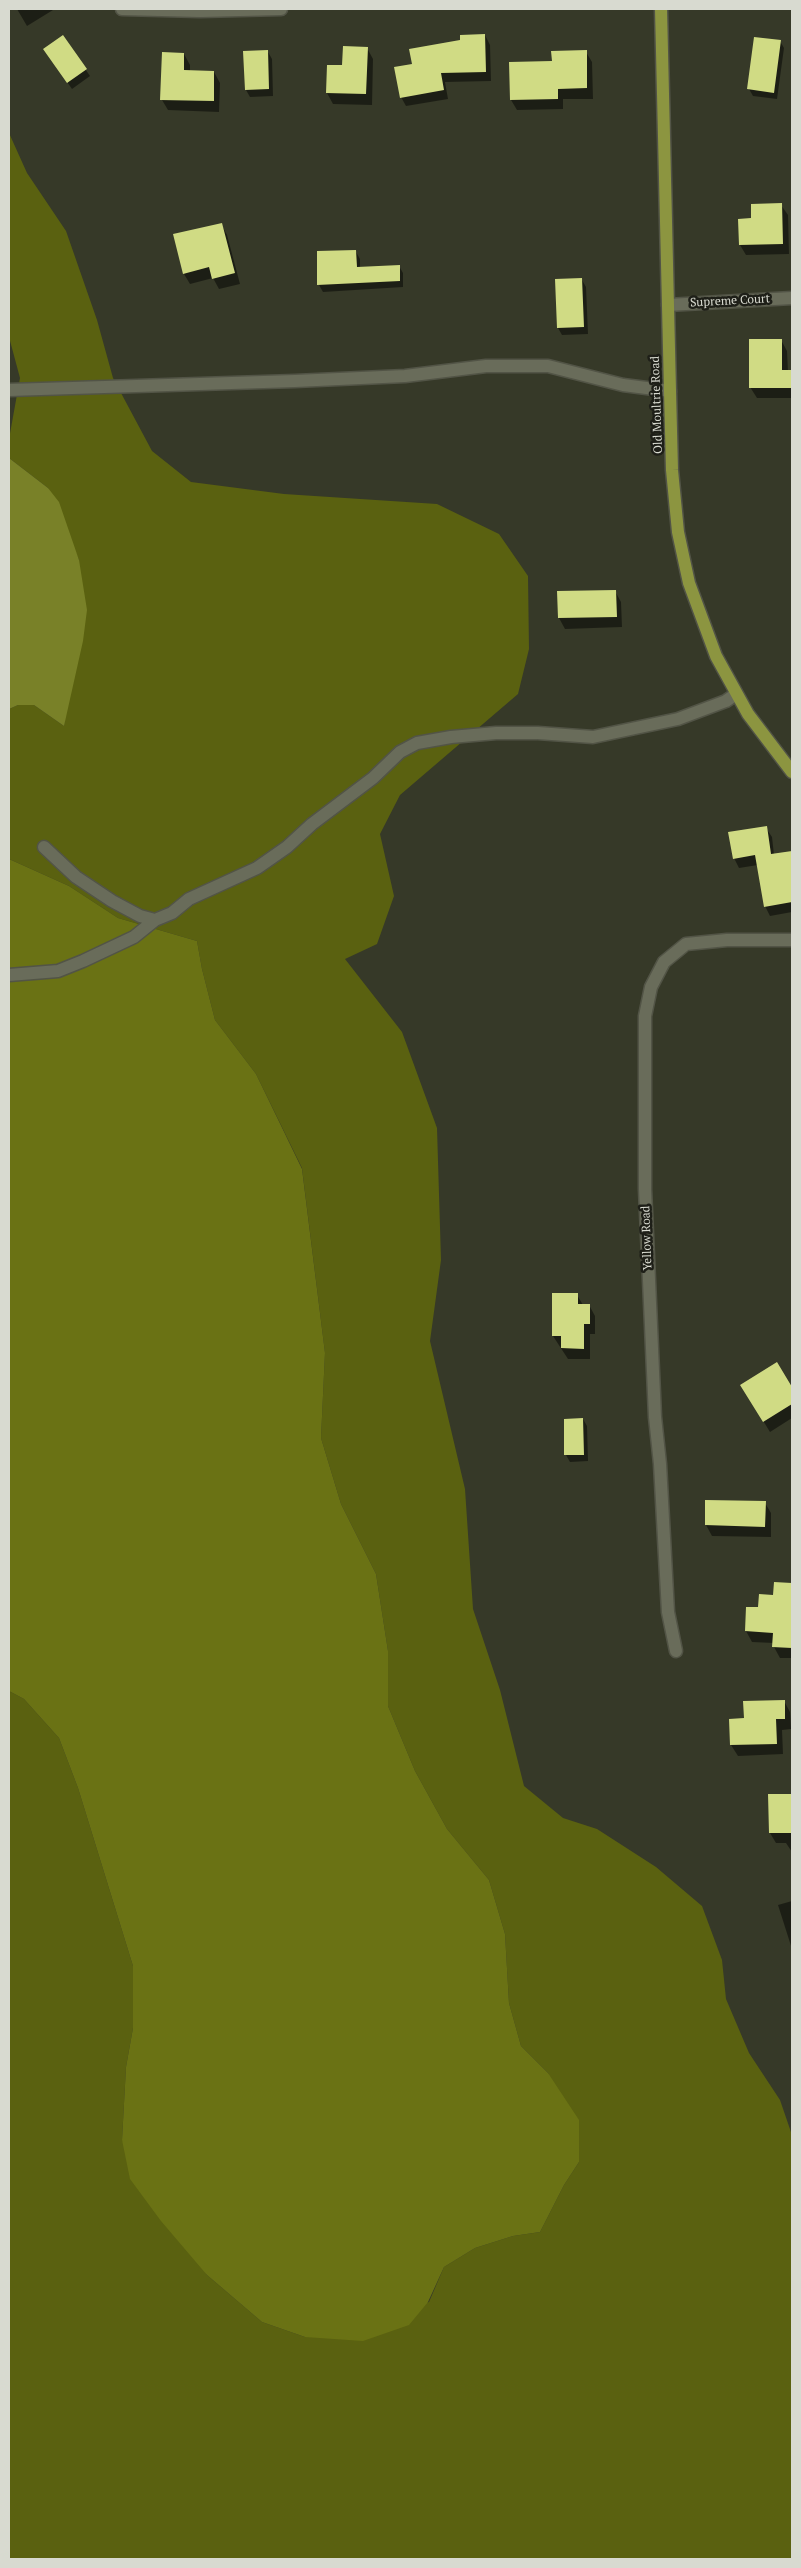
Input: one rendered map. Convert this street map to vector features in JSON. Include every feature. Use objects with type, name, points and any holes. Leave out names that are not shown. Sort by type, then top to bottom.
[{"type":"main road","name":"Old Moultrie Road","points":[[661,9],[672,470],[678,532],[689,583],[716,656],[736,694],[764,736],[792,772]]},
{"type":"street","points":[[122,9],[200,11],[281,9]]},
{"type":"street","name":"Supreme Court","points":[[668,305],[792,298]]},
{"type":"street","points":[[9,390],[295,381],[405,376],[486,366],[548,366],[623,385],[670,391]]},
{"type":"street","points":[[9,975],[58,971],[83,961],[134,937],[155,920],[172,913],[190,899],[257,868],[287,847],[312,824],[373,778],[400,752],[416,743],[451,737],[496,733],[538,733],[593,737],[678,718],[726,701],[736,694]]},
{"type":"street","points":[[44,847],[76,877],[112,901],[140,916],[155,920]]},
{"type":"street","name":"Yellow Road","points":[[676,1651],[668,1612],[660,1464],[654,1416],[645,1189],[645,1016],[650,987],[664,962],[686,944],[727,940],[792,940]]},
{"type":"shaded area","points":[[9,133],[27,173],[66,231],[97,320],[113,378],[152,451],[191,482],[284,494],[437,504],[499,534],[528,576],[529,649],[518,694],[400,795],[380,834],[394,896],[377,944],[345,959],[402,1032],[437,1128],[441,1260],[430,1341],[465,1489],[473,1609],[500,1690],[524,1786],[563,1818],[597,1829],[656,1867],[702,1906],[722,1960],[726,1999],[749,2053],[780,2100],[792,2135],[792,2559],[9,2559],[9,1691],[24,1699],[59,1738],[78,1788],[133,1966],[133,2028],[126,2067],[122,2140],[207,2275],[262,2322],[305,2337],[429,2302],[444,2267],[475,2248],[513,2236],[540,2232],[564,2185],[579,2162],[548,2073],[521,2046],[509,2003],[505,1934],[489,1880],[447,1829],[415,1771],[388,1706],[388,1651],[376,1574],[341,1504],[321,1438],[325,1353],[302,1168],[256,1074],[215,1020],[197,941],[118,918],[69,886],[9,859],[9,709],[18,705],[34,705],[64,726],[79,560],[48,488],[9,458],[9,439],[20,378],[9,337]]},
{"type":"shaded area","points":[[9,458],[48,488],[59,502],[79,560],[87,610],[83,641],[64,726],[34,705],[18,705],[9,709]]},
{"type":"shaded area","points":[[9,859],[69,886],[118,918],[197,941],[215,1020],[256,1074],[302,1169],[325,1353],[321,1438],[341,1504],[376,1574],[388,1651],[388,1706],[415,1771],[447,1829],[489,1880],[505,1934],[509,2003],[521,2046],[548,2073],[579,2120],[579,2162],[564,2185],[540,2232],[513,2236],[475,2248],[444,2267],[428,2302],[409,2325],[363,2341],[305,2337],[262,2322],[207,2275],[161,2221],[130,2179],[122,2140],[126,2067],[133,2028],[133,1966],[78,1788],[59,1738],[24,1699],[9,1691]]},
{"type":"building","points":[[485,34],[486,72],[441,73],[444,90],[400,98],[394,67],[412,64],[409,49],[460,40],[460,35]]},
{"type":"building","points":[[63,35],[87,69],[67,83],[43,49]]},
{"type":"building","points":[[754,37],[781,40],[774,93],[747,89]]},
{"type":"building","points":[[343,46],[368,47],[366,94],[326,93],[327,65],[342,65]]},
{"type":"building","points":[[268,50],[269,89],[245,90],[243,51]]},
{"type":"building","points":[[587,50],[587,88],[558,89],[558,99],[510,100],[509,62],[552,61],[551,51]]},
{"type":"building","points":[[162,52],[184,53],[184,70],[214,71],[214,101],[160,100]]},
{"type":"building","points":[[782,203],[783,244],[739,245],[738,219],[751,218],[751,204]]},
{"type":"building","points":[[222,223],[235,273],[212,279],[209,267],[183,274],[173,234]]},
{"type":"building","points":[[356,250],[357,267],[400,265],[400,281],[317,285],[317,251]]},
{"type":"building","points":[[582,278],[584,327],[557,328],[555,279]]},
{"type":"building","points":[[749,339],[782,339],[782,370],[792,370],[792,388],[749,388]]},
{"type":"building","points":[[616,590],[617,617],[558,618],[557,591]]},
{"type":"building","points":[[767,826],[771,854],[792,851],[792,902],[764,907],[755,855],[733,859],[728,832]]},
{"type":"building","points":[[552,1293],[578,1293],[578,1304],[590,1304],[590,1324],[584,1324],[584,1349],[561,1348],[561,1336],[552,1336]]},
{"type":"building","points":[[777,1362],[792,1387],[792,1404],[763,1422],[740,1385]]},
{"type":"building","points":[[583,1418],[584,1455],[564,1455],[564,1419]]},
{"type":"building","points":[[705,1500],[766,1501],[765,1527],[705,1525]]},
{"type":"building","points":[[774,1582],[792,1583],[792,1648],[772,1647],[773,1633],[745,1631],[746,1607],[758,1607],[759,1594],[773,1595]]},
{"type":"building","points":[[785,1700],[785,1719],[776,1719],[777,1744],[730,1745],[729,1719],[744,1718],[743,1701]]},
{"type":"building","points":[[768,1794],[792,1794],[792,1833],[769,1833]]}]
